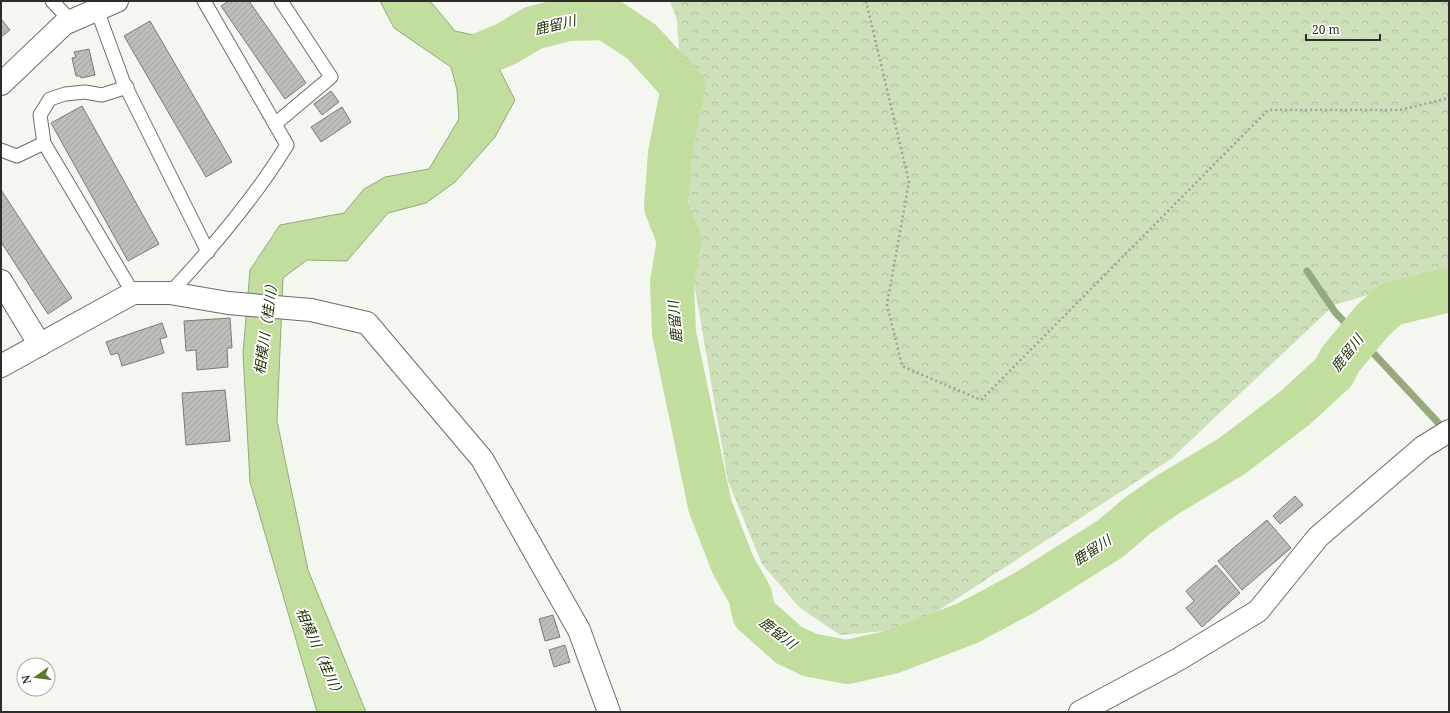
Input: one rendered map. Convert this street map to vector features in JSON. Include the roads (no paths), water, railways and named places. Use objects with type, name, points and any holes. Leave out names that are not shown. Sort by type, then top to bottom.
[{"type":"street","points":[[1,84],[64,24],[117,1]]},
{"type":"street","points":[[1,281],[40,345]]},
{"type":"street","points":[[1,366],[133,293],[170,293],[228,303],[311,310],[367,323],[482,459],[579,630],[610,712]]},
{"type":"street","points":[[1080,712],[1179,658],[1258,611],[1318,538],[1422,447],[1449,431]]},
{"type":"lane","points":[[52,1],[71,21]]},
{"type":"lane","points":[[170,293],[208,252],[274,166],[287,145],[204,1]]},
{"type":"lane","points":[[275,124],[330,78],[281,1]]},
{"type":"lane","points":[[97,10],[127,87],[208,252]]},
{"type":"lane","points":[[127,87],[102,95],[85,92],[64,94],[50,99],[40,115],[44,143],[133,293]]},
{"type":"lane","points":[[1,150],[17,156],[44,143]]},
{"type":"water","name":"相模川（桂川）","points":[[380,1],[430,1],[455,31],[483,37],[515,100],[495,137],[455,182],[426,203],[388,213],[347,261],[307,260],[283,278],[277,421],[308,570],[366,712],[317,712],[250,482],[243,353],[250,270],[280,225],[344,213],[364,189],[385,177],[429,169],[459,119],[457,90],[451,67],[394,28]]},
{"type":"waterway","name":"鹿留川","points":[[472,58],[506,44],[533,28],[568,19],[606,18],[642,42],[683,87],[670,153],[666,207],[679,240],[672,283],[674,333],[710,506],[733,565],[750,595],[754,614],[789,645],[810,655],[847,662],[892,652],[968,623],[1024,593],[1110,539],[1137,516],[1167,495],[1232,456],[1295,408],[1334,372],[1340,360],[1373,320],[1391,304],[1449,290]]},
{"type":"waterway","points":[[1307,271],[1335,312],[1445,430]]}]
